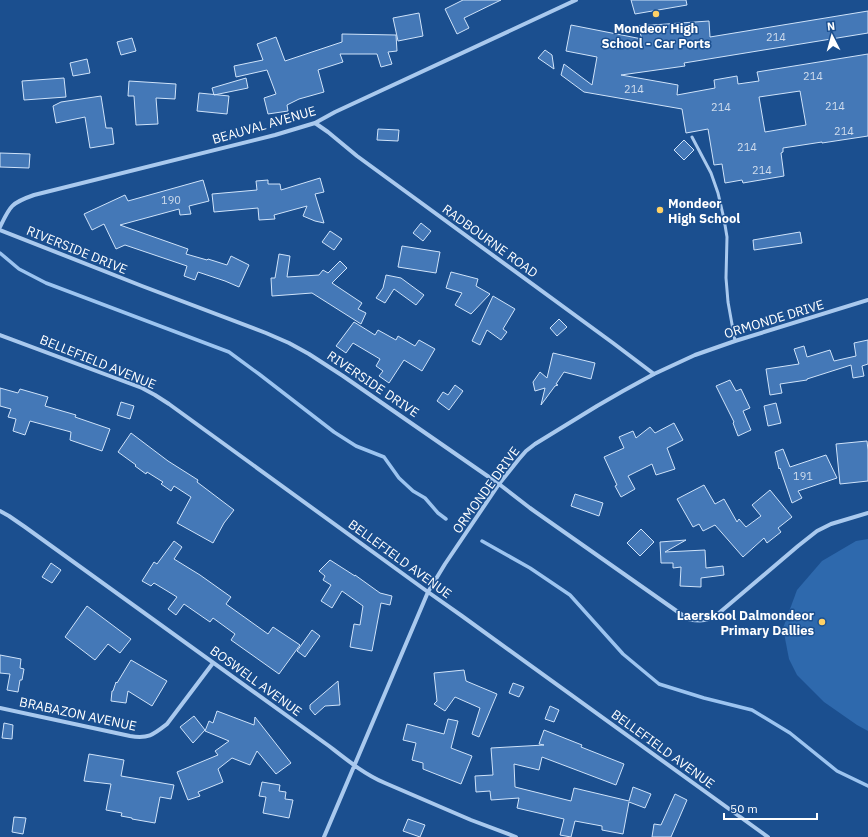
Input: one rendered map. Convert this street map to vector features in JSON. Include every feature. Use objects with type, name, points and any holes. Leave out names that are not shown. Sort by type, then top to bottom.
[{"type":"street","name":"BEAUVAL AVENUE","points":[[0,229],[6,214],[16,202],[34,195],[275,135],[315,122],[576,0]]},
{"type":"street","name":"RADBOURNE ROAD","points":[[315,122],[358,156],[654,374]]},
{"type":"street","name":"RIVERSIDE DRIVE","points":[[0,229],[289,343],[325,364],[500,484],[530,508],[688,619],[705,621],[713,618],[798,546],[818,531],[831,524],[868,513]]},
{"type":"street","name":"ORMONDE DRIVE","points":[[324,837],[428,592],[500,484],[526,451],[597,406],[654,374],[695,355],[735,340],[868,300]]},
{"type":"street","name":"BELLEFIELD AVENUE","points":[[0,335],[136,386],[155,395],[292,492],[768,837]]},
{"type":"street","name":"BOSWELL AVENUE","points":[[0,511],[25,527],[372,777],[471,820],[516,837]]},
{"type":"street","name":"BRABAZON AVENUE","points":[[0,708],[140,738],[150,736],[167,724],[213,662]]},
{"type":"lane","points":[[692,137],[711,173],[718,193],[724,219],[727,237],[726,278],[728,302],[735,340]]},
{"type":"shaded area","name":"Laerskool Dalmondeor Primary Dallies","points":[[868,539],[868,731],[824,702],[797,675],[789,659],[783,628],[797,590],[822,561],[856,541]]},
{"type":"building","points":[[463,0],[501,0],[464,18],[469,28],[457,34],[445,9]]},
{"type":"building","points":[[631,0],[686,0],[687,5],[635,14]]},
{"type":"building","points":[[868,11],[868,33],[684,63],[685,66],[621,75],[678,85],[677,95],[715,88],[714,80],[737,76],[738,84],[759,81],[757,72],[868,54],[868,136],[783,148],[783,152],[781,153],[784,176],[743,183],[742,180],[725,183],[722,164],[714,165],[708,129],[686,133],[682,109],[584,92],[561,75],[564,64],[592,85],[597,57],[566,51],[571,25],[642,39],[638,26],[709,21],[710,37]],"holes":[[[800,91],[806,125],[765,132],[759,97]]]},
{"type":"building","points":[[419,13],[423,36],[398,41],[393,18]]},
{"type":"building","points":[[342,34],[396,35],[397,51],[388,52],[392,64],[381,67],[377,54],[340,54],[343,62],[318,70],[324,92],[299,99],[287,105],[288,111],[268,114],[264,98],[276,94],[267,70],[236,77],[234,66],[263,60],[257,44],[276,37],[285,61],[342,42]]},
{"type":"building","points":[[132,38],[136,51],[121,55],[117,42]]},
{"type":"building","points":[[545,50],[552,55],[554,69],[538,58]]},
{"type":"building","points":[[87,59],[90,73],[73,76],[70,63]]},
{"type":"building","points":[[64,78],[66,97],[24,100],[22,81]]},
{"type":"building","points":[[246,78],[248,88],[214,95],[212,88]]},
{"type":"building","points":[[129,81],[176,84],[175,99],[156,98],[158,124],[136,125],[134,96],[128,96]]},
{"type":"building","points":[[199,93],[229,96],[227,114],[197,111]]},
{"type":"building","points":[[101,96],[106,128],[112,128],[114,144],[90,148],[85,117],[56,123],[53,106],[61,102]]},
{"type":"building","points":[[378,129],[399,130],[398,141],[377,140]]},
{"type":"building","points":[[684,140],[694,150],[684,160],[674,150]]},
{"type":"building","points":[[0,153],[30,154],[29,168],[0,167]]},
{"type":"building","points":[[320,178],[324,192],[315,194],[324,223],[303,216],[307,206],[274,215],[275,219],[259,220],[258,208],[214,212],[212,194],[257,190],[256,181],[268,180],[268,184],[280,184],[281,190]]},
{"type":"building","points":[[203,180],[209,201],[189,206],[191,214],[180,215],[179,209],[120,225],[188,249],[186,254],[227,265],[231,256],[249,265],[239,287],[198,272],[195,280],[184,276],[187,266],[125,245],[116,249],[104,224],[92,230],[84,214],[125,195],[128,201]]},
{"type":"building","points":[[421,223],[431,231],[423,241],[413,233]]},
{"type":"building","points":[[330,231],[342,239],[334,250],[322,242]]},
{"type":"building","points":[[800,232],[802,243],[754,250],[753,240]]},
{"type":"building","points":[[402,246],[440,252],[436,273],[398,267]]},
{"type":"building","points":[[279,254],[290,256],[287,277],[319,275],[323,270],[328,273],[340,261],[347,268],[332,283],[362,303],[358,309],[366,313],[361,324],[312,293],[272,296],[271,278],[275,278]]},
{"type":"building","points":[[451,272],[478,279],[476,286],[490,294],[471,314],[455,305],[462,293],[446,288]]},
{"type":"building","points":[[386,275],[401,278],[424,295],[416,305],[394,289],[385,303],[376,298],[383,288]]},
{"type":"building","points":[[493,296],[515,309],[503,329],[507,332],[501,340],[487,330],[480,345],[472,341]]},
{"type":"building","points":[[559,319],[567,327],[557,336],[550,328]]},
{"type":"building","points":[[354,322],[375,335],[378,330],[396,340],[398,336],[415,346],[419,340],[435,349],[422,371],[404,360],[389,383],[379,376],[383,371],[376,366],[380,359],[353,343],[346,353],[336,346]]},
{"type":"building","points":[[868,340],[868,364],[862,366],[864,376],[853,378],[851,365],[807,380],[780,384],[782,393],[770,395],[766,369],[799,364],[794,349],[804,346],[807,357],[830,350],[834,361],[856,356],[854,343]]},
{"type":"building","points":[[553,353],[595,363],[591,379],[564,372],[556,384],[558,385],[555,386],[541,405],[545,388],[535,391],[533,382],[540,372],[547,378]]},
{"type":"building","points":[[730,380],[736,391],[741,389],[750,408],[743,411],[751,430],[738,436],[733,423],[734,422],[716,386]]},
{"type":"building","points":[[455,385],[463,391],[449,410],[437,401],[443,392],[448,395]]},
{"type":"building","points":[[0,388],[18,393],[20,389],[48,397],[45,406],[76,415],[75,417],[110,429],[102,451],[70,440],[71,432],[30,421],[25,435],[13,431],[16,419],[8,417],[11,409],[0,406]]},
{"type":"building","points":[[121,402],[134,406],[130,419],[117,415]]},
{"type":"building","points":[[776,403],[781,423],[768,426],[764,406]]},
{"type":"building","points":[[674,423],[683,440],[667,448],[675,469],[656,475],[652,464],[628,476],[635,489],[621,497],[615,486],[617,485],[604,457],[624,448],[619,437],[633,431],[636,438],[650,427],[655,433]]},
{"type":"building","points":[[131,433],[168,461],[198,480],[197,482],[234,510],[224,523],[213,543],[177,523],[191,497],[174,486],[171,491],[161,484],[163,482],[147,472],[146,474],[118,452]]},
{"type":"building","points":[[867,441],[868,481],[840,484],[836,444]]},
{"type":"building","points":[[783,449],[790,467],[826,455],[837,478],[798,491],[802,498],[792,503],[780,468],[779,469],[775,452]]},
{"type":"building","points":[[704,485],[715,504],[724,499],[737,522],[739,519],[746,527],[761,516],[752,505],[770,490],[792,517],[778,528],[781,532],[767,543],[764,538],[743,557],[715,525],[703,531],[699,524],[693,527],[677,499]]},
{"type":"building","points":[[575,494],[603,503],[599,516],[571,506]]},
{"type":"building","points":[[641,529],[654,542],[640,556],[627,543]]},
{"type":"building","points":[[686,540],[665,552],[705,550],[706,568],[723,566],[724,575],[701,578],[701,587],[680,586],[681,567],[673,568],[673,563],[661,563],[660,542]]},
{"type":"building","points":[[174,541],[182,547],[174,559],[231,597],[226,604],[268,634],[273,627],[300,645],[279,674],[231,640],[235,634],[213,618],[210,622],[184,604],[176,615],[168,609],[177,597],[154,583],[151,586],[142,581],[154,562],[157,564]]},
{"type":"building","points":[[330,560],[355,575],[380,593],[392,596],[390,605],[381,603],[372,651],[350,647],[354,624],[360,625],[363,606],[342,591],[332,608],[321,601],[331,585],[323,580],[325,576],[319,571]]},
{"type":"building","points":[[51,563],[61,570],[52,583],[42,577]]},
{"type":"building","points":[[87,606],[131,639],[120,653],[108,644],[95,660],[65,637]]},
{"type":"building","points":[[312,630],[320,636],[305,657],[297,651]]},
{"type":"building","points":[[0,655],[21,659],[20,668],[24,669],[18,692],[7,690],[10,674],[0,673]]},
{"type":"building","points":[[131,660],[167,681],[152,706],[128,691],[126,703],[111,701],[112,691],[116,682],[117,683]]},
{"type":"building","points":[[464,670],[466,681],[497,694],[479,737],[472,734],[480,708],[455,697],[445,711],[434,704],[437,701],[434,673]]},
{"type":"building","points":[[338,681],[340,705],[325,706],[315,715],[310,709],[310,705]]},
{"type":"building","points":[[513,683],[524,687],[519,697],[509,693]]},
{"type":"building","points":[[550,706],[559,710],[554,722],[545,719]]},
{"type":"building","points":[[217,711],[254,725],[255,717],[291,763],[276,774],[257,751],[250,765],[232,758],[218,769],[223,782],[198,792],[200,796],[188,800],[177,772],[218,755],[215,751],[229,741],[205,731],[209,721],[213,723]]},
{"type":"building","points":[[194,716],[205,730],[193,743],[180,727]]},
{"type":"building","points":[[448,719],[458,721],[451,748],[472,756],[461,784],[423,769],[423,763],[412,760],[416,743],[403,740],[407,724],[444,734]]},
{"type":"building","points":[[4,723],[13,725],[12,739],[2,738]]},
{"type":"building","points":[[544,730],[624,764],[616,785],[542,757],[539,770],[514,764],[515,787],[571,801],[574,788],[629,801],[633,787],[651,794],[645,808],[629,802],[623,834],[602,830],[602,826],[575,821],[571,837],[560,835],[564,819],[517,808],[519,798],[491,800],[490,791],[476,792],[475,776],[493,775],[491,748],[544,745],[539,744]]},
{"type":"building","points":[[89,754],[124,760],[121,776],[174,785],[171,799],[160,797],[155,823],[132,819],[121,816],[122,813],[106,810],[111,784],[84,781]]},
{"type":"building","points":[[262,782],[280,785],[279,791],[286,792],[285,799],[293,800],[289,818],[263,813],[266,797],[259,796]]},
{"type":"building","points":[[675,794],[687,800],[671,837],[652,837],[654,824],[661,825]]},
{"type":"building","points":[[14,817],[26,818],[23,834],[12,832]]},
{"type":"building","points":[[408,819],[425,825],[420,837],[403,831]]},
{"type":"waterway","points":[[0,253],[19,269],[46,283],[229,352],[334,432],[356,446],[384,457],[399,478],[413,491],[425,498],[438,513],[446,519]]},
{"type":"waterway","points":[[482,541],[530,568],[570,595],[623,654],[659,684],[704,698],[752,710],[790,733],[837,771],[868,786]]},
{"type":"place","name":"Mondeor High School - Car Ports","points":[[656,14]]},
{"type":"place","name":"Mondeor High School","points":[[660,210]]},
{"type":"place","name":"Laerskool Dalmondeor Primary Dallies","points":[[822,622]]}]
